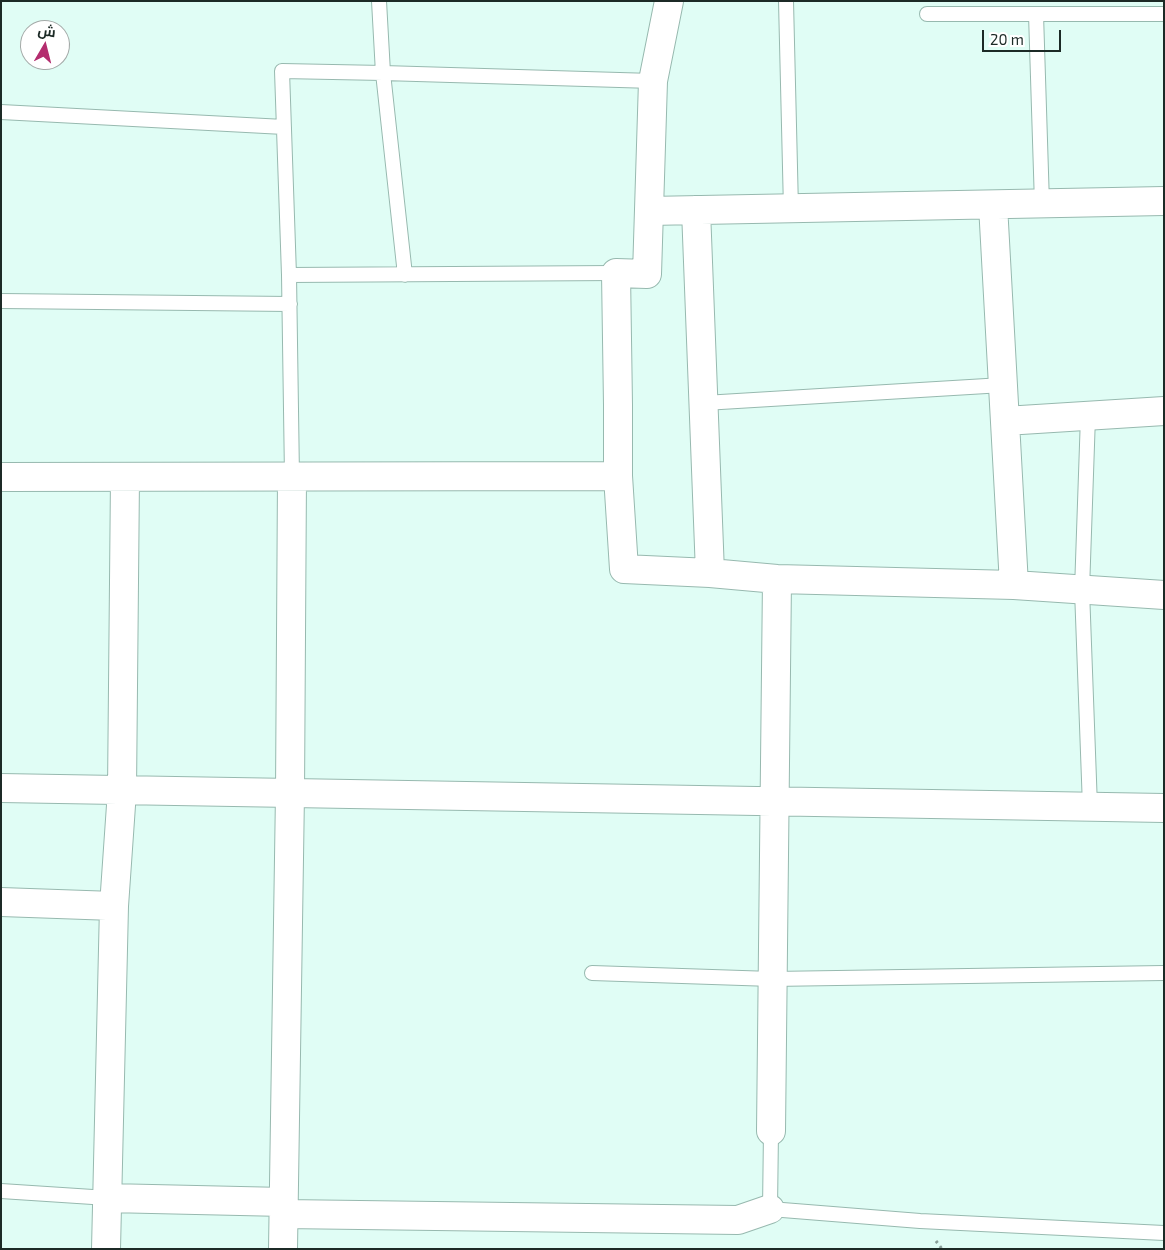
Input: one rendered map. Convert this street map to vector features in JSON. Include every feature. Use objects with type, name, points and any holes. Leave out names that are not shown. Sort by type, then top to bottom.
[{"type":"street","points":[[669,1],[654,80],[647,274],[616,274],[618,476],[624,569],[710,573],[777,579],[1014,585],[1164,595]]},
{"type":"street","points":[[649,211],[1164,201]]},
{"type":"street","points":[[994,205],[1014,585]]},
{"type":"street","points":[[696,210],[710,573]]},
{"type":"street","points":[[1005,421],[1164,411]]},
{"type":"street","points":[[1,477],[618,476]]},
{"type":"street","points":[[106,1249],[114,906],[122,791],[125,477]]},
{"type":"street","points":[[283,1249],[290,793],[292,477]]},
{"type":"street","points":[[771,1130],[777,579]]},
{"type":"street","points":[[1,788],[1164,808]]},
{"type":"street","points":[[1,902],[114,906]]},
{"type":"street","points":[[108,1198],[284,1208],[738,1220],[770,1209]]},
{"type":"lane","points":[[379,1],[383,73],[405,274]]},
{"type":"lane","points":[[786,1],[791,209]]},
{"type":"lane","points":[[927,14],[1164,14]]},
{"type":"lane","points":[[1036,14],[1042,204]]},
{"type":"lane","points":[[292,477],[290,275],[282,71],[654,80]]},
{"type":"lane","points":[[1,112],[284,128]]},
{"type":"lane","points":[[290,275],[616,274]]},
{"type":"lane","points":[[1,301],[290,304]]},
{"type":"lane","points":[[704,403],[1003,385]]},
{"type":"lane","points":[[1088,416],[1082,590],[1090,807]]},
{"type":"lane","points":[[592,973],[772,979],[1164,973]]},
{"type":"lane","points":[[771,1130],[770,1209],[920,1221],[1164,1233]]},
{"type":"lane","points":[[1,1191],[108,1198]]}]
